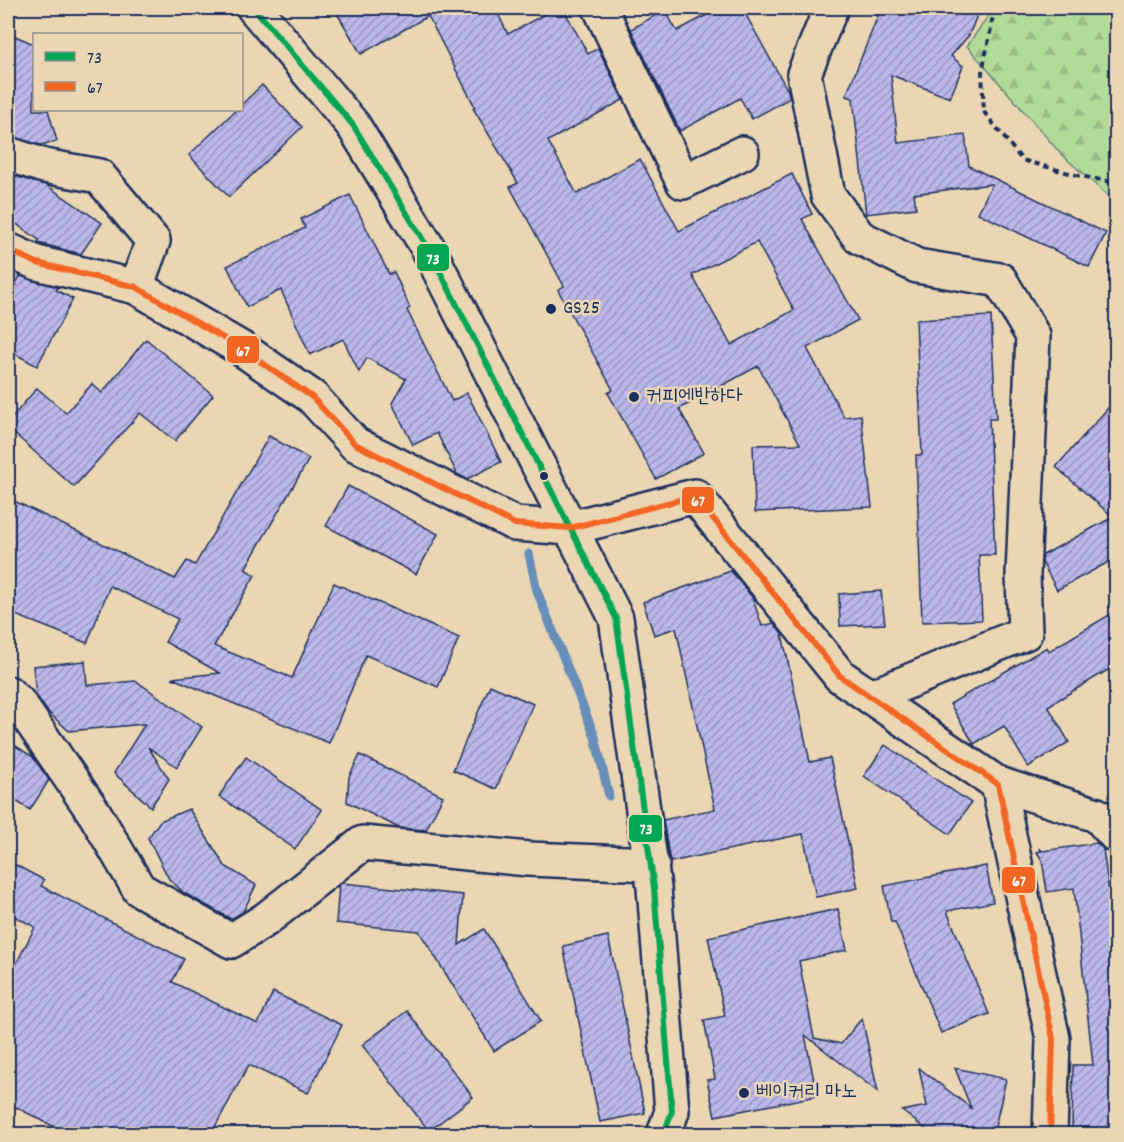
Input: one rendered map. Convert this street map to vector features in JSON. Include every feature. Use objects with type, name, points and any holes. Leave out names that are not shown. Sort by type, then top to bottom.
[{"type":"street","points":[[254,8],[353,124],[428,248],[616,618],[651,864],[672,1111],[664,1134]]},
{"type":"street","points":[[600,8],[683,182],[742,153]]},
{"type":"street","points":[[831,8],[804,74],[828,195],[859,237],[916,266],[1000,280],[1033,336],[1023,575],[1025,633],[872,698]]},
{"type":"street","points":[[8,154],[44,166],[99,176],[153,241],[136,287]]},
{"type":"street","points":[[8,250],[37,262],[136,287],[242,349],[312,397],[355,444],[515,524],[570,528],[695,496],[840,676],[998,784],[1097,815],[1116,836]]},
{"type":"street","points":[[8,693],[18,702],[95,814],[140,889],[231,941],[265,920],[363,843],[528,859],[651,864]]},
{"type":"street","points":[[998,784],[1053,1039],[1050,1134]]},
{"type":"path","points":[[994,8],[982,72],[984,112],[1022,160],[1116,183]]},
{"type":"green space","points":[[994,8],[1116,8],[1116,203],[1061,154],[967,46]]},
{"type":"building","points":[[334,8],[495,8],[508,34],[556,8],[563,8],[588,54],[598,48],[623,100],[548,141],[577,194],[640,159],[679,231],[792,174],[812,214],[802,219],[858,320],[807,348],[844,417],[861,415],[872,507],[755,512],[753,445],[800,444],[758,366],[679,409],[704,453],[656,479],[608,393],[613,390],[558,290],[564,286],[510,187],[518,183],[473,108],[475,107],[428,16],[361,54]],"holes":[[[757,242],[794,310],[731,345],[692,275]]]},
{"type":"building","points":[[720,8],[742,8],[790,98],[752,119],[740,98],[680,131],[631,29],[665,10],[677,31]]},
{"type":"building","points":[[881,8],[980,8],[969,35],[951,56],[963,66],[950,98],[891,75],[898,143],[965,135],[969,166],[1106,233],[1089,267],[978,213],[992,184],[914,194],[916,208],[866,214],[853,98],[846,96]]},
{"type":"building","points":[[8,33],[33,44],[33,111],[48,111],[57,141],[41,145],[10,136],[8,128]]},
{"type":"building","points":[[262,85],[302,127],[229,197],[189,155],[235,111],[243,111],[243,103]]},
{"type":"building","points":[[8,174],[46,185],[102,223],[81,254],[38,243],[39,240],[8,218]]},
{"type":"building","points":[[350,195],[389,274],[394,272],[410,308],[407,310],[452,401],[467,393],[501,462],[467,479],[457,474],[437,433],[413,445],[392,403],[406,379],[367,358],[359,372],[343,339],[310,355],[281,290],[247,307],[227,266],[305,228],[301,219]]},
{"type":"building","points":[[20,276],[58,287],[56,290],[73,299],[37,366],[8,350],[8,298]]},
{"type":"building","points":[[991,316],[996,419],[989,419],[995,555],[979,555],[982,620],[922,622],[916,455],[922,455],[916,320]]},
{"type":"building","points":[[146,339],[213,395],[175,441],[140,413],[74,487],[8,428],[8,422],[37,388],[66,413],[92,384],[102,393]]},
{"type":"building","points":[[1116,399],[1116,558],[1057,590],[1042,562],[1043,555],[1113,517],[1056,467]]},
{"type":"building","points":[[269,436],[309,459],[245,569],[255,575],[214,646],[292,678],[334,583],[459,638],[438,687],[366,655],[329,743],[172,678],[220,673],[165,642],[178,619],[110,586],[87,643],[8,612],[8,498],[175,579],[187,561],[195,565]]},
{"type":"building","points":[[348,486],[438,534],[416,574],[326,526]]},
{"type":"building","points":[[731,571],[752,597],[762,626],[774,623],[782,634],[810,762],[830,758],[858,888],[816,897],[803,834],[670,862],[663,820],[715,809],[676,628],[654,635],[643,602]]},
{"type":"building","points":[[881,591],[885,624],[840,626],[839,594]]},
{"type":"building","points":[[1116,611],[1116,665],[1048,706],[1069,742],[1028,767],[1004,726],[974,744],[950,704],[1047,647],[1049,651]]},
{"type":"building","points":[[85,661],[87,685],[136,681],[202,727],[177,767],[148,747],[169,779],[151,807],[114,773],[145,724],[69,731],[47,711],[36,695],[33,666]]},
{"type":"building","points":[[490,685],[533,704],[496,789],[453,770]]},
{"type":"building","points":[[8,741],[33,757],[49,780],[30,810],[8,796]]},
{"type":"building","points":[[885,745],[971,803],[950,834],[864,776]]},
{"type":"building","points":[[360,755],[443,796],[426,830],[399,828],[347,802],[349,777]]},
{"type":"building","points":[[246,757],[322,810],[295,849],[219,796]]},
{"type":"building","points":[[189,809],[225,866],[256,885],[243,912],[231,919],[184,893],[169,879],[148,838],[160,821]]},
{"type":"building","points":[[1097,843],[1103,849],[1116,941],[1116,1134],[1072,1134],[1073,1065],[1093,1065],[1074,888],[1047,892],[1042,860],[1037,852],[1041,851],[1040,849],[1043,851]]},
{"type":"building","points":[[8,861],[44,880],[41,886],[184,959],[172,982],[258,1024],[273,992],[342,1025],[308,1093],[249,1065],[211,1134],[68,1134],[8,1103],[8,980],[35,927],[8,913]]},
{"type":"building","points":[[986,866],[993,902],[947,911],[989,1014],[941,1033],[895,922],[891,922],[884,886]]},
{"type":"building","points":[[342,883],[463,895],[459,945],[484,929],[541,1021],[494,1051],[419,931],[336,923],[339,885]]},
{"type":"building","points":[[838,909],[847,950],[799,961],[814,1038],[841,1044],[862,1018],[878,1092],[805,1035],[817,1096],[715,1116],[707,1080],[715,1079],[704,1020],[725,1016],[708,937]]},
{"type":"building","points":[[608,936],[645,1113],[600,1122],[563,946]]},
{"type":"building","points":[[407,1011],[473,1097],[429,1131],[362,1045]]},
{"type":"building","points":[[919,1068],[971,1108],[955,1068],[1006,1079],[995,1127],[1005,1134],[932,1134],[902,1111],[927,1106]]},
{"type":"waterway","points":[[529,554],[537,591],[595,737],[609,796]]},
{"type":"transit line","name":"73","points":[[254,8],[353,125],[428,248],[616,618],[654,888],[672,1111],[664,1134]]},
{"type":"transit line","name":"67","points":[[8,250],[37,263],[136,287],[242,349],[312,397],[355,444],[515,524],[570,528],[695,496],[840,676],[998,784],[1053,1039],[1050,1134]]},
{"type":"place","name":"GS25","points":[[551,309]]},
{"type":"place","name":"커피에반하다","points":[[634,397]]},
{"type":"place","name":"베이커리 마노","points":[[744,1093]]}]
